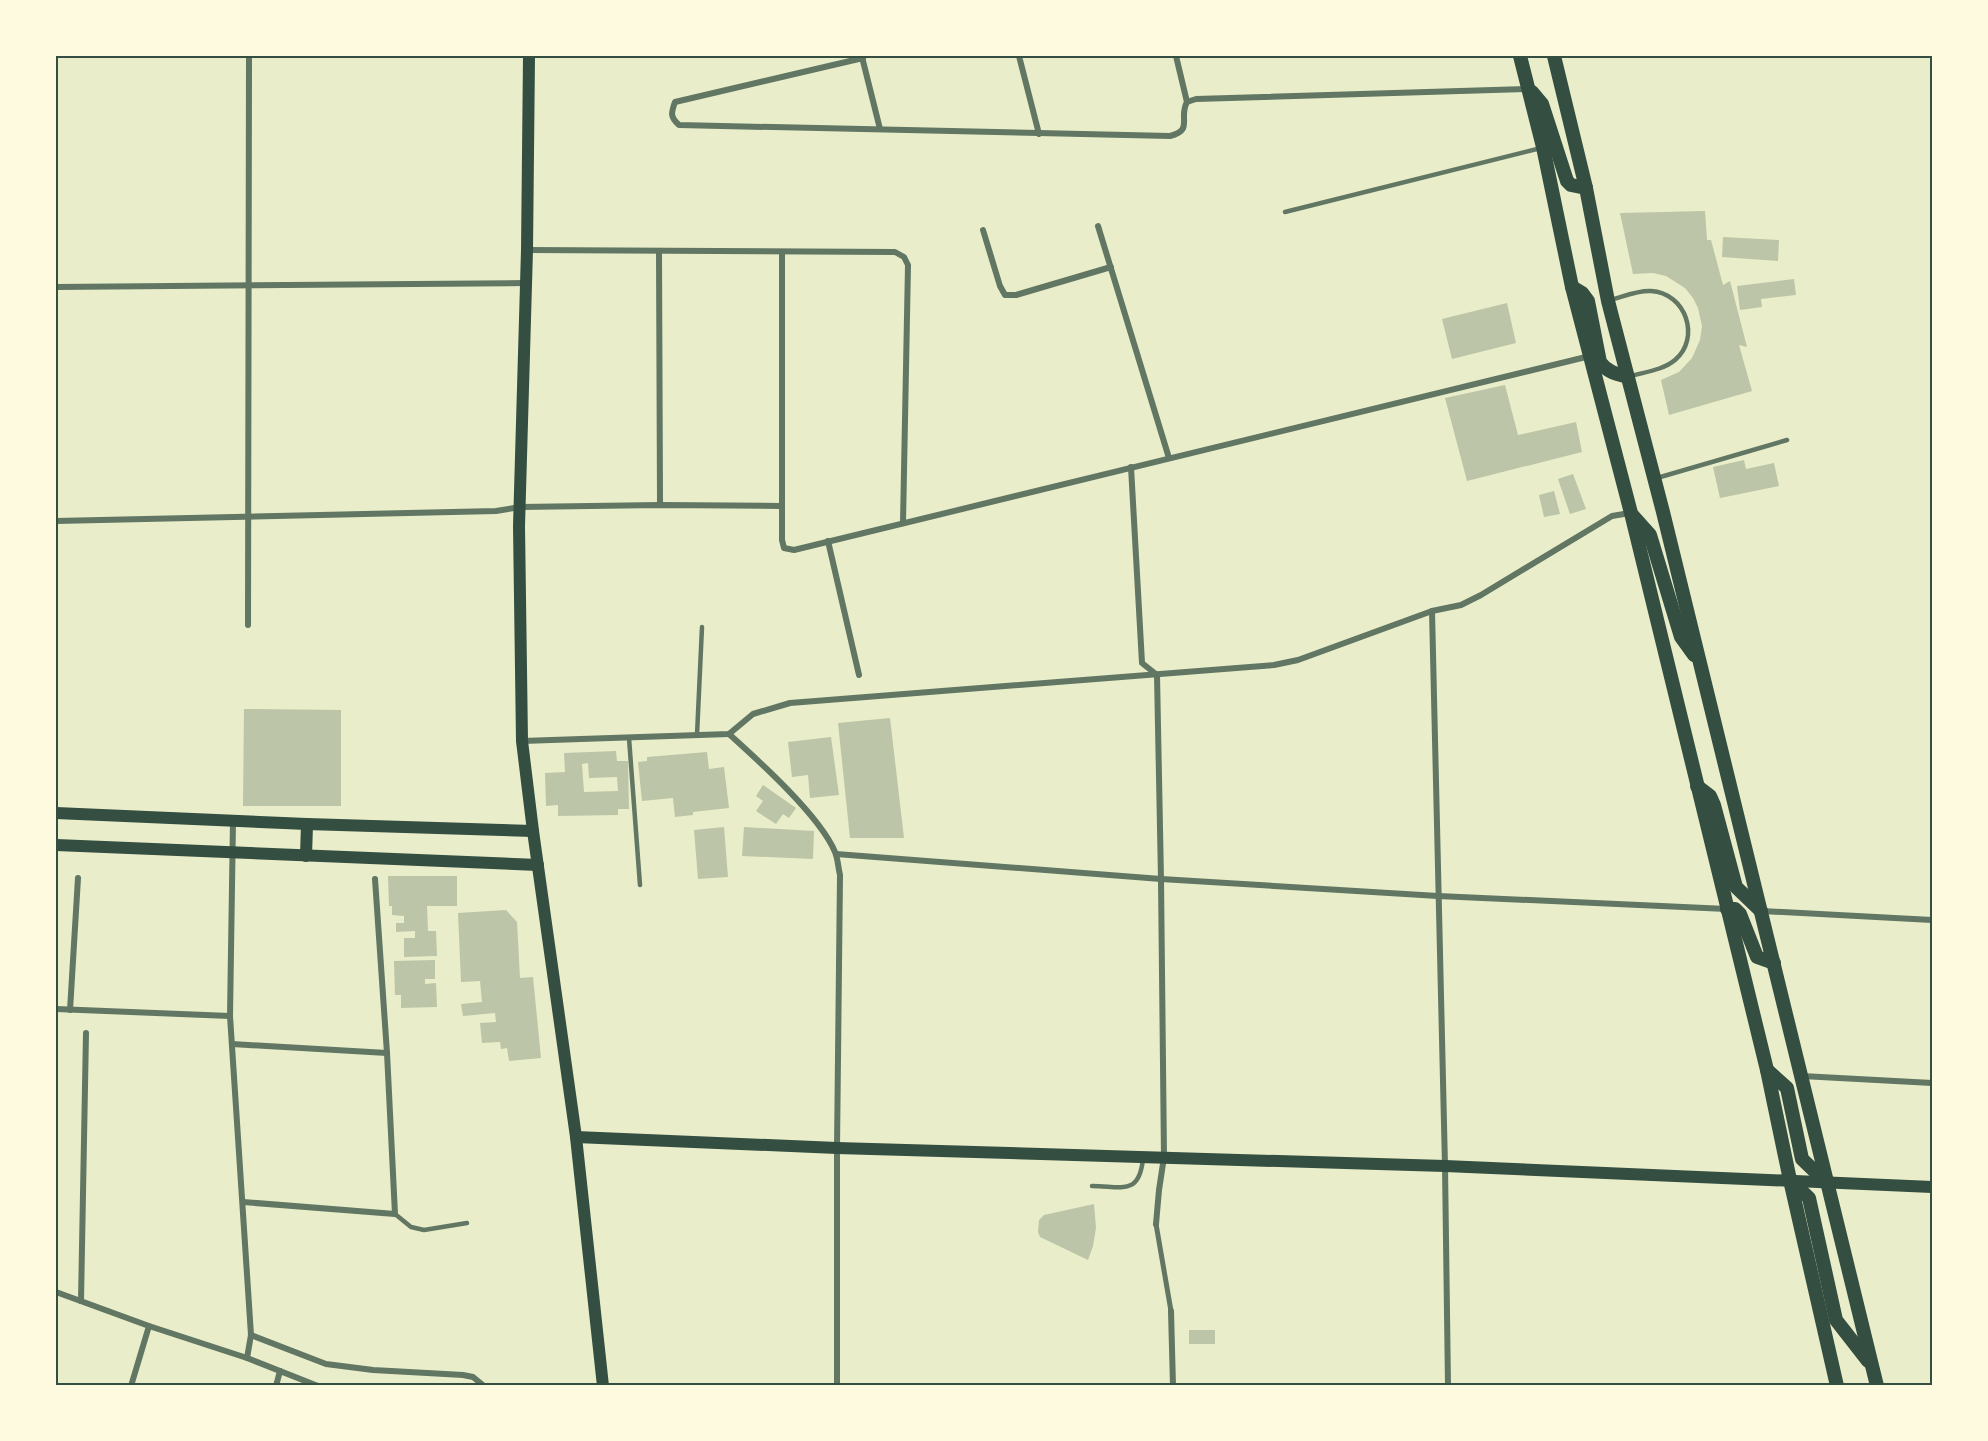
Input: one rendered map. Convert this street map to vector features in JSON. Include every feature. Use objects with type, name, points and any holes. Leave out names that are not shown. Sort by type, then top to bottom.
[{"type":"main road","points":[[529,56],[519,604],[522,741],[576,1137],[603,1386]]},
{"type":"main road","points":[[1520,56],[1543,147],[1572,287],[1631,513],[1767,1070],[1836,1380],[1845,1386]]},
{"type":"main road","points":[[1554,56],[1586,189],[1608,301],[1655,478],[1876,1386]]},
{"type":"main road","points":[[1529,89],[1542,104],[1567,181],[1571,185],[1586,189]]},
{"type":"main road","points":[[1572,287],[1582,292],[1588,301],[1600,362],[1612,373],[1628,377]]},
{"type":"main road","points":[[1631,513],[1650,535],[1682,637],[1700,664]]},
{"type":"main road","points":[[1697,786],[1710,796],[1714,805],[1736,887],[1761,911]]},
{"type":"main road","points":[[56,813],[533,831]]},
{"type":"main road","points":[[306,856],[307,824]]},
{"type":"main road","points":[[56,845],[538,865]]},
{"type":"main road","points":[[1727,909],[1735,909],[1740,914],[1757,957],[1774,963]]},
{"type":"main road","points":[[1767,1070],[1787,1088],[1802,1158],[1828,1184]]},
{"type":"main road","points":[[576,1137],[837,1148],[1445,1166],[1932,1187]]},
{"type":"main road","points":[[1790,1180],[1809,1198],[1836,1320],[1871,1365]]},
{"type":"street","points":[[248,625],[249,56]]},
{"type":"street","points":[[1019,56],[1039,134]]},
{"type":"street","points":[[880,129],[862,57],[675,102],[671,113],[673,120],[680,125],[1170,136],[1178,134],[1185,126],[1184,108],[1187,102],[1176,56]]},
{"type":"street","points":[[1187,102],[1196,99],[1529,89]]},
{"type":"street","points":[[1098,226],[1168,458]]},
{"type":"street","points":[[983,230],[1000,286],[1005,295],[1016,295],[1111,267]]},
{"type":"street","points":[[527,250],[894,252],[904,257],[908,265],[903,523]]},
{"type":"street","points":[[659,251],[660,505]]},
{"type":"street","points":[[782,252],[782,540],[784,548],[794,550],[1590,356]]},
{"type":"street","points":[[56,287],[526,283]]},
{"type":"street","points":[[1131,467],[1142,663],[1157,675]]},
{"type":"street","points":[[56,521],[496,512],[520,507],[781,506]]},
{"type":"street","points":[[522,741],[729,734],[753,714],[790,703],[1274,665],[1298,660],[1432,610],[1461,605],[1481,596],[1612,516],[1631,513]]},
{"type":"street","points":[[828,541],[860,675]]},
{"type":"street","points":[[1432,610],[1448,1386]]},
{"type":"street","points":[[1157,675],[1164,1157],[1156,1224],[1171,1311],[1173,1386]]},
{"type":"street","points":[[729,734],[759,761],[828,838],[836,854],[840,875],[837,1386]]},
{"type":"street","points":[[232,821],[230,1016],[250,1335],[247,1358]]},
{"type":"street","points":[[836,854],[1161,879],[1438,896],[1727,909]]},
{"type":"street","points":[[70,1010],[78,878]]},
{"type":"street","points":[[243,1202],[395,1214],[375,879]]},
{"type":"street","points":[[1761,911],[1932,920]]},
{"type":"street","points":[[56,1009],[230,1016]]},
{"type":"street","points":[[81,1301],[86,1033]]},
{"type":"street","points":[[232,1044],[387,1053]]},
{"type":"street","points":[[1802,1076],[1932,1083]]},
{"type":"street","points":[[56,1292],[247,1358],[318,1386]]},
{"type":"street","points":[[131,1386],[149,1326]]},
{"type":"street","points":[[250,1335],[326,1364],[373,1370],[462,1375],[473,1377],[484,1386]]},
{"type":"street","points":[[276,1386],[280,1371]]},
{"type":"lane","points":[[1285,212],[1543,147]]},
{"type":"lane","points":[[1608,301],[1638,292],[1652,291],[1665,294],[1676,301],[1684,312],[1688,325],[1688,338],[1683,351],[1674,361],[1663,368],[1628,377]]},
{"type":"lane","points":[[1655,478],[1787,440]]},
{"type":"lane","points":[[697,735],[702,627]]},
{"type":"lane","points":[[629,738],[640,885]]},
{"type":"lane","points":[[1092,1186],[1136,1184],[1142,1175],[1144,1157]]},
{"type":"lane","points":[[395,1214],[411,1227],[424,1230],[467,1223]]},
{"type":"building","points":[[1705,211],[1707,240],[1711,240],[1723,285],[1730,281],[1747,347],[1739,345],[1752,391],[1669,415],[1661,380],[1679,372],[1692,358],[1700,340],[1702,326],[1698,308],[1685,288],[1666,276],[1653,273],[1633,274],[1620,213]]},
{"type":"building","points":[[1723,237],[1779,240],[1778,261],[1722,257]]},
{"type":"building","points":[[1794,279],[1796,295],[1761,299],[1762,307],[1740,310],[1737,286]]},
{"type":"building","points":[[1507,303],[1516,343],[1452,359],[1442,319]]},
{"type":"building","points":[[1505,385],[1518,435],[1576,422],[1582,452],[1467,481],[1445,398]]},
{"type":"building","points":[[1744,460],[1746,469],[1774,463],[1779,486],[1720,498],[1713,467]]},
{"type":"building","points":[[1573,474],[1586,509],[1570,514],[1558,479]]},
{"type":"building","points":[[1554,491],[1560,514],[1544,517],[1539,495]]},
{"type":"building","points":[[244,709],[341,710],[341,806],[243,806]]},
{"type":"building","points":[[890,718],[904,838],[850,838],[838,723]]},
{"type":"building","points":[[831,737],[839,795],[810,798],[808,775],[792,777],[788,742]]},
{"type":"building","points":[[616,751],[617,761],[628,761],[629,809],[618,809],[618,815],[558,816],[558,805],[546,806],[545,773],[565,772],[564,753]],"holes":[[[588,763],[589,778],[617,777],[618,791],[584,792],[582,764]]]},
{"type":"building","points":[[707,752],[709,769],[724,767],[729,808],[693,812],[693,815],[675,817],[673,798],[642,801],[638,762],[647,761],[647,757]]},
{"type":"building","points":[[763,785],[796,808],[789,818],[783,814],[776,824],[756,811],[763,801],[756,796]]},
{"type":"building","points":[[724,827],[728,877],[698,879],[694,830]]},
{"type":"building","points":[[744,827],[814,831],[813,859],[742,856]]},
{"type":"building","points":[[388,876],[457,876],[457,906],[427,906],[428,931],[436,931],[437,956],[404,957],[404,938],[415,938],[415,931],[396,932],[396,923],[404,923],[404,916],[392,915],[392,906],[389,906]]},
{"type":"building","points":[[506,910],[517,922],[520,978],[533,977],[541,1058],[509,1061],[507,1048],[501,1049],[500,1042],[482,1043],[480,1023],[496,1022],[495,1013],[463,1016],[461,1004],[482,1002],[480,981],[461,982],[458,913]]},
{"type":"building","points":[[435,960],[435,979],[425,979],[425,984],[436,983],[437,1007],[401,1008],[401,995],[395,995],[394,961]]},
{"type":"building","points":[[1094,1204],[1096,1228],[1088,1260],[1040,1237],[1039,1220],[1044,1215]]},
{"type":"building","points":[[1189,1330],[1215,1330],[1215,1344],[1189,1344]]}]
